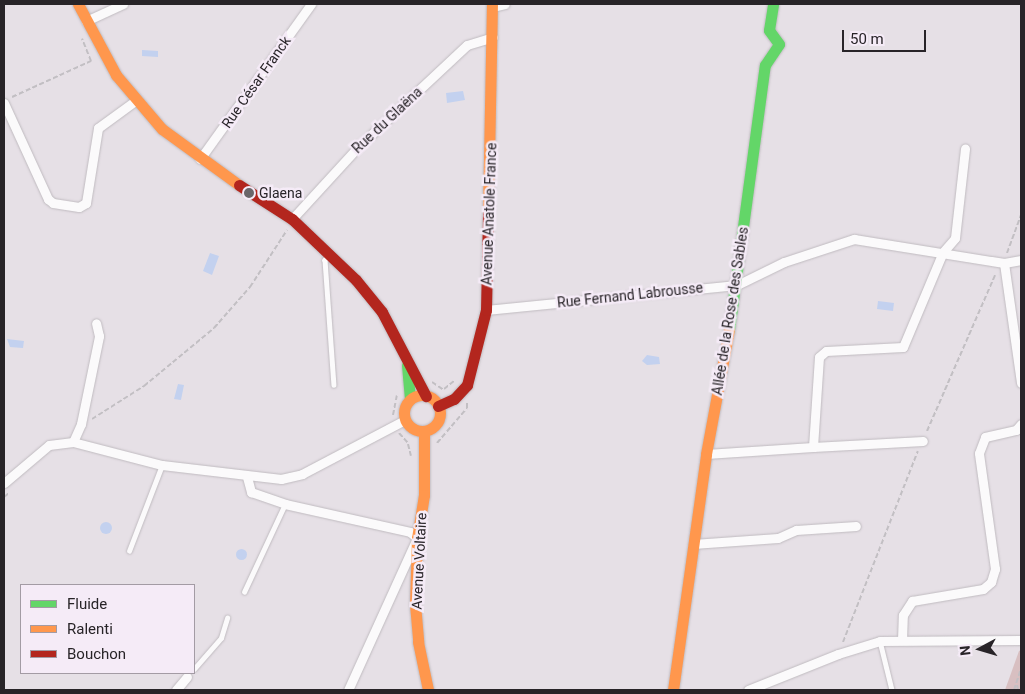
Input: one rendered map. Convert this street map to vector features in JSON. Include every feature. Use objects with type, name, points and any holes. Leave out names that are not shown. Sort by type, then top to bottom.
[{"type":"street","points":[[78,4],[100,51],[135,101],[162,129],[200,160],[292,219],[332,254],[376,305],[403,351],[426,396]]},
{"type":"street","points":[[86,21],[123,4]]},
{"type":"street","name":"Rue César Franck","points":[[200,160],[311,4]]},
{"type":"street","points":[[492,5],[505,4]]},
{"type":"street","name":"Allée de la Rose des Sables","points":[[673,690],[706,454],[737,284],[760,94],[765,65],[779,44],[769,30],[773,4]]},
{"type":"street","name":"Avenue Anatole France","points":[[444,404],[461,394],[467,385],[486,310],[493,37],[492,5]]},
{"type":"street","name":"Rue du Glaëna","points":[[292,219],[359,146],[467,45],[493,37]]},
{"type":"street","points":[[4,102],[48,199],[53,203],[79,207],[86,202],[98,128],[135,101]]},
{"type":"street","points":[[813,447],[819,357],[826,351],[903,348],[943,252],[955,238],[965,149]]},
{"type":"street","name":"Rue Fernand Labrousse","points":[[486,310],[737,284],[784,262],[854,239],[1004,263]]},
{"type":"street","points":[[1021,260],[1004,263],[1021,383]]},
{"type":"street","points":[[73,442],[81,424],[100,336],[96,323]]},
{"type":"street","points":[[4,483],[48,445],[73,442],[162,465],[247,477],[281,479],[302,474],[400,422],[404,408],[410,399],[410,379],[403,351]]},
{"type":"street","points":[[400,422],[424,437],[437,422],[444,404],[426,396],[410,399]]},
{"type":"street","points":[[902,640],[903,615],[912,601],[983,589],[991,582],[994,569],[979,453],[985,437],[1016,430],[1021,424]]},
{"type":"street","name":"Avenue Voltaire","points":[[424,437],[424,495],[417,538],[418,642],[428,690]]},
{"type":"street","points":[[706,454],[922,440]]},
{"type":"street","points":[[247,477],[251,492],[285,504],[410,532],[417,538],[348,690]]},
{"type":"street","points":[[693,544],[778,538],[796,530],[856,526]]},
{"type":"street","points":[[748,690],[838,654],[880,641],[1021,640]]},
{"type":"street","points":[[176,690],[188,675]]},
{"type":"lane","points":[[332,254],[325,260],[334,385]]},
{"type":"lane","points":[[129,551],[162,465]]},
{"type":"lane","points":[[244,592],[285,504]]},
{"type":"lane","points":[[195,668],[220,638],[227,618]]},
{"type":"lane","points":[[880,641],[892,690]]},
{"type":"path","points":[[4,102],[91,61],[82,39]]},
{"type":"path","points":[[81,424],[144,386],[214,328],[250,287],[292,219]]},
{"type":"path","points":[[398,394],[393,407],[408,444],[424,437],[438,443],[456,418],[444,404],[444,389],[429,381],[421,384]]},
{"type":"path","points":[[4,497],[10,491]]},
{"type":"path","points":[[1014,690],[1021,668]]},
{"type":"path","points":[[1017,682],[1018,690]]},
{"type":"shaded area","points":[[1021,650],[1021,690],[1005,690],[1019,651]]},
{"type":"water","points":[[142,50],[158,51],[158,57],[142,56]]},
{"type":"water","points":[[463,91],[465,100],[447,103],[446,93]]},
{"type":"water","points":[[210,253],[219,256],[212,275],[203,271]]},
{"type":"water","points":[[878,301],[894,303],[893,311],[877,309]]},
{"type":"water","points":[[7,339],[24,341],[23,348],[10,347]]},
{"type":"water","points":[[647,355],[659,357],[660,364],[647,365],[642,361]]},
{"type":"water","points":[[178,384],[184,385],[181,400],[174,399]]},
{"type":"water","points":[[104,522],[108,522],[112,528],[108,534],[104,534],[100,530],[100,526]]},
{"type":"water","points":[[241,548],[247,554],[241,560],[235,554]]},
{"type":"traffic: fast","points":[[729,330],[765,65],[779,44],[769,30],[773,4]]},
{"type":"traffic: fast","points":[[407,365],[410,399]]},
{"type":"traffic: slow","points":[[78,4],[116,75],[162,129],[239,185]]},
{"type":"traffic: slow","points":[[488,211],[492,4]]},
{"type":"traffic: slow","points":[[673,690],[706,454],[729,330]]},
{"type":"traffic: slow","points":[[422,395],[429,396],[435,400],[439,406],[440,413],[439,420],[435,426],[429,430],[422,431],[415,430],[409,426],[405,420],[404,413],[405,406],[409,400],[415,396],[422,395]]},
{"type":"traffic: slow","points":[[424,431],[424,495],[417,538],[415,604],[418,642],[428,690]]},
{"type":"traffic: jam","points":[[239,185],[292,219],[356,280],[382,312],[426,396]]},
{"type":"traffic: jam","points":[[438,406],[454,399],[467,385],[486,310],[488,211]]},
{"type":"place","name":"Glaena","points":[[249,193]]}]
